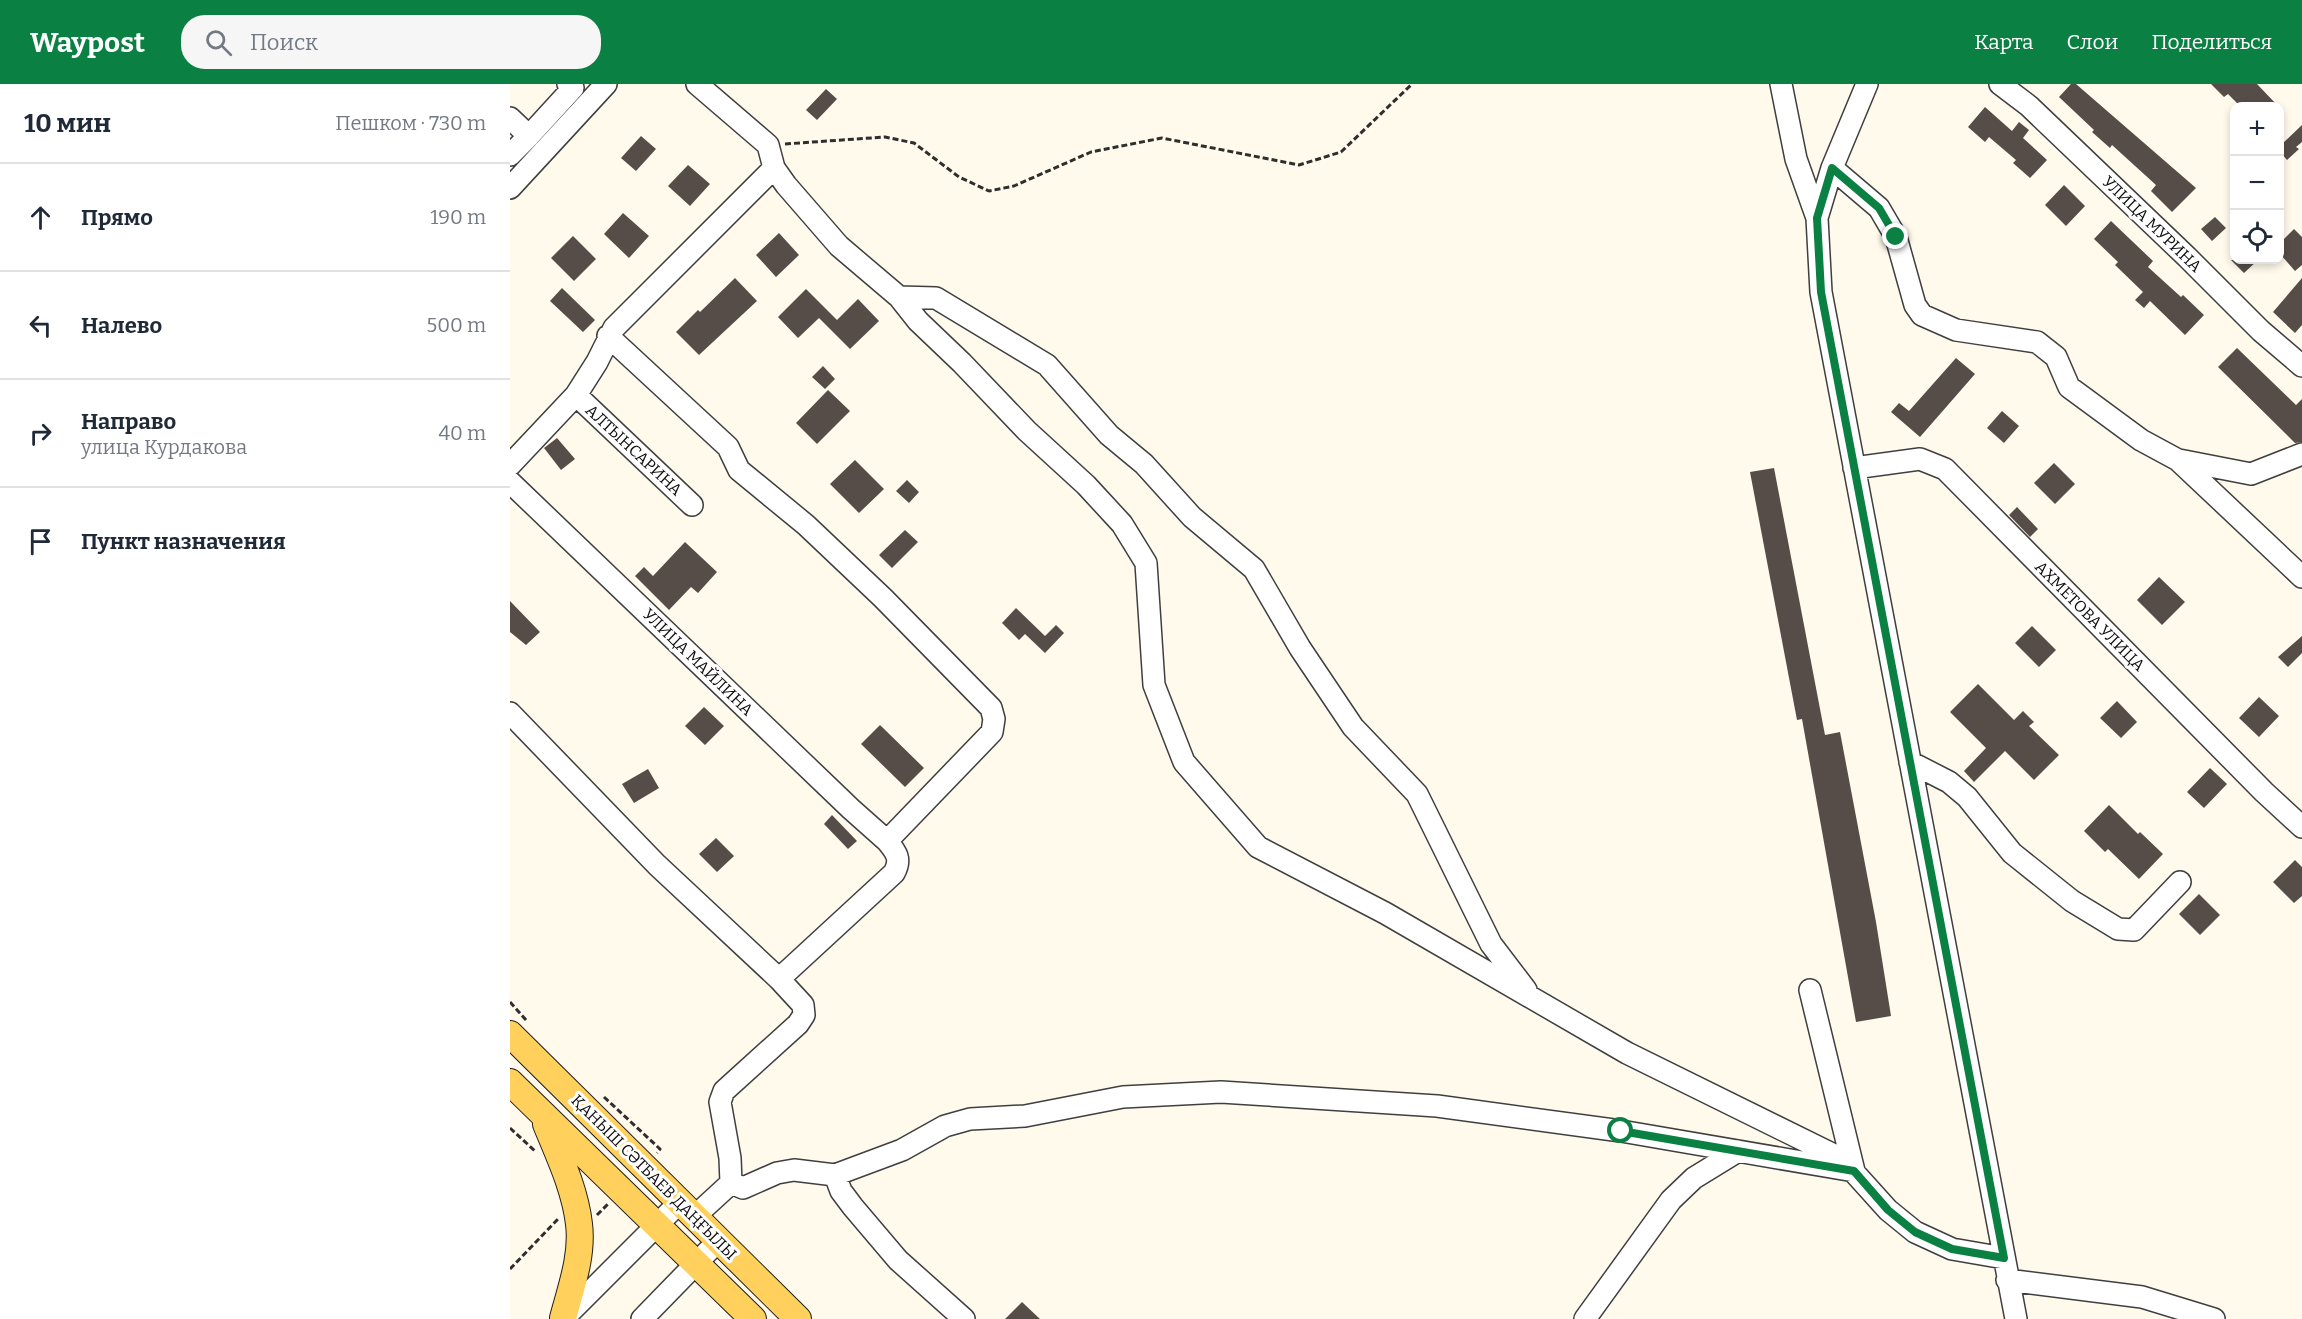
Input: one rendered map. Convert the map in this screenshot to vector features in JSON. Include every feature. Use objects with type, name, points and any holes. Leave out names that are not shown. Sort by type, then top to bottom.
[{"type":"main road","name":"ҚАНЫШ СӘТБАЕВ ДАҢҒЫЛЫ","points":[[510,1034],[798,1319]]},
{"type":"main road","name":"ҚАНЫШ СӘТБАЕВ ДАҢҒЫЛЫ","points":[[510,1082],[753,1319]]},
{"type":"main road","points":[[542,1115],[568,1179],[580,1225],[578,1264],[563,1319]]},
{"type":"street","points":[[510,188],[606,84]]},
{"type":"street","points":[[697,84],[768,146],[774,168],[786,186],[839,246],[898,297],[918,321],[1027,431],[1086,485],[1122,524],[1146,563],[1154,685],[1184,762],[1257,847],[1385,913],[1627,1053],[1842,1159],[1888,1210],[1915,1232],[1952,1249],[2004,1258]]},
{"type":"street","points":[[1781,84],[1796,159],[1817,218],[1821,292],[2016,1319]]},
{"type":"street","points":[[1817,218],[1832,168],[1867,84]]},
{"type":"street","name":"УЛИЦА МУРИНА","points":[[2000,84],[2029,106],[2261,331],[2302,366]]},
{"type":"street","points":[[510,155],[572,85]]},
{"type":"street","points":[[510,118],[529,136]]},
{"type":"street","points":[[510,465],[576,395],[597,362],[614,328],[774,168]]},
{"type":"street","points":[[1832,168],[1879,208],[1896,237],[1915,304],[1922,315],[1956,330],[2037,342],[2056,357],[2069,387],[2141,440],[2178,460],[2302,577]]},
{"type":"street","points":[[898,297],[936,298],[1047,365],[1109,435],[1144,464],[1192,517],[1254,569],[1300,648],[1353,727],[1417,794],[1491,944],[1531,998]]},
{"type":"street","points":[[608,336],[728,447],[739,470],[806,525],[884,598],[991,708],[992,732],[887,841],[897,853],[899,864],[894,873],[779,979]]},
{"type":"street","name":"АЛТЫНСАРИНА","points":[[576,395],[692,505]]},
{"type":"street","points":[[2178,460],[2251,474],[2302,454]]},
{"type":"street","name":"АХМЕТОВА УЛИЦА","points":[[1854,468],[1920,459],[1945,470],[2255,784],[2302,828]]},
{"type":"street","name":"УЛИЦА МАЙЛИНА","points":[[510,482],[887,841]]},
{"type":"street","points":[[510,713],[657,865],[804,1005],[804,1015],[798,1024],[724,1091],[720,1102],[730,1158],[731,1183]]},
{"type":"street","points":[[1910,762],[1949,782],[1967,797],[2023,863],[2072,900],[2118,929],[2134,930],[2180,882]]},
{"type":"street","points":[[1810,990],[1854,1171]]},
{"type":"street","points":[[731,1183],[743,1188],[777,1173],[794,1170],[836,1175],[902,1150],[945,1126],[970,1119],[1025,1116],[1123,1097],[1221,1092],[1437,1106],[1621,1131],[1854,1171]]},
{"type":"street","points":[[1585,1319],[1671,1200],[1694,1178],[1738,1151]]},
{"type":"street","points":[[836,1175],[841,1191],[898,1260],[964,1319]]},
{"type":"street","points":[[563,1319],[657,1225],[731,1183]]},
{"type":"street","points":[[642,1319],[718,1241]]},
{"type":"street","points":[[2007,1280],[2142,1297],[2214,1319]]},
{"type":"path","points":[[768,146],[885,137],[914,143],[959,177],[989,191],[1014,186],[1091,152],[1162,138],[1299,165],[1341,152],[1412,84]]},
{"type":"path","points":[[510,1269],[561,1216]]},
{"type":"building","points":[[2071,84],[2076,84],[2196,188],[2172,212],[2151,191],[2156,185],[2112,145],[2110,148],[2092,132],[2094,130],[2059,97]]},
{"type":"building","points":[[2211,84],[2257,84],[2274,102],[2236,102],[2228,94],[2224,97]]},
{"type":"building","points":[[826,89],[837,99],[817,120],[806,110]]},
{"type":"building","points":[[1985,107],[2012,131],[2019,122],[2029,130],[2023,138],[2047,160],[2030,178],[2013,163],[2016,160],[1989,137],[1985,142],[1968,127]]},
{"type":"building","points":[[2302,125],[2302,142],[2296,147],[2299,149],[2287,160],[2284,157],[2284,142]]},
{"type":"building","points":[[641,136],[656,149],[636,171],[621,158]]},
{"type":"building","points":[[688,165],[710,184],[690,206],[668,186]]},
{"type":"building","points":[[2064,185],[2085,206],[2066,226],[2045,205]]},
{"type":"building","points":[[623,213],[649,236],[629,258],[604,234]]},
{"type":"building","points":[[2215,217],[2226,228],[2212,241],[2201,229]]},
{"type":"building","points":[[2111,221],[2153,261],[2148,267],[2204,315],[2185,335],[2150,301],[2144,308],[2135,300],[2143,292],[2115,265],[2118,262],[2094,239]]},
{"type":"building","points":[[2294,229],[2302,237],[2302,265],[2295,271],[2284,259],[2284,239]]},
{"type":"building","points":[[779,233],[799,255],[776,277],[756,255]]},
{"type":"building","points":[[573,236],[596,259],[574,281],[551,258]]},
{"type":"building","points":[[2235,264],[2254,264],[2244,273]]},
{"type":"building","points":[[735,278],[757,301],[699,355],[676,332]]},
{"type":"building","points":[[2302,278],[2302,325],[2295,333],[2273,312]]},
{"type":"building","points":[[562,288],[595,320],[583,332],[550,301]]},
{"type":"building","points":[[806,289],[837,320],[858,299],[879,321],[850,349],[819,318],[798,338],[778,317]]},
{"type":"building","points":[[2237,348],[2296,405],[2302,399],[2302,442],[2295,443],[2218,367]]},
{"type":"building","points":[[1956,358],[1975,374],[1920,437],[1891,412],[1899,403],[1909,411]]},
{"type":"building","points":[[823,366],[835,379],[825,389],[812,377]]},
{"type":"building","points":[[828,390],[850,411],[817,444],[796,423]]},
{"type":"building","points":[[2002,411],[2019,426],[2004,443],[1987,428]]},
{"type":"building","points":[[557,438],[575,459],[561,470],[544,448]]},
{"type":"building","points":[[855,460],[884,489],[859,513],[830,484]]},
{"type":"building","points":[[2054,463],[2075,484],[2055,504],[2034,483]]},
{"type":"building","points":[[1774,468],[1825,735],[1840,732],[1876,922],[1891,1016],[1856,1022],[1802,719],[1797,720],[1750,472]]},
{"type":"building","points":[[907,480],[919,492],[909,503],[896,491]]},
{"type":"building","points":[[2017,507],[2038,529],[2030,537],[2009,515]]},
{"type":"building","points":[[905,530],[918,542],[892,568],[879,555]]},
{"type":"building","points":[[685,542],[717,572],[698,593],[691,587],[669,610],[635,576],[644,567],[653,576]]},
{"type":"building","points":[[2159,577],[2185,602],[2162,625],[2137,600]]},
{"type":"building","points":[[510,601],[540,632],[526,645],[510,632]]},
{"type":"building","points":[[1016,608],[1045,636],[1056,625],[1064,633],[1045,653],[1025,634],[1019,640],[1002,623]]},
{"type":"building","points":[[2032,626],[2056,650],[2039,667],[2015,643]]},
{"type":"building","points":[[2302,636],[2302,653],[2288,667],[2278,657]]},
{"type":"building","points":[[1978,684],[2014,720],[2023,711],[2034,722],[2029,726],[2059,755],[2034,780],[2005,751],[1974,782],[1964,771],[1986,748],[1950,712]]},
{"type":"building","points":[[2259,697],[2279,716],[2259,737],[2239,718]]},
{"type":"building","points":[[2117,701],[2137,722],[2121,738],[2100,718]]},
{"type":"building","points":[[704,707],[724,726],[705,745],[685,726]]},
{"type":"building","points":[[880,725],[924,768],[905,787],[861,744]]},
{"type":"building","points":[[2210,768],[2227,784],[2204,808],[2187,792]]},
{"type":"building","points":[[648,769],[659,788],[634,803],[622,784]]},
{"type":"building","points":[[2109,805],[2138,834],[2140,832],[2163,854],[2139,879],[2108,849],[2105,852],[2084,831]]},
{"type":"building","points":[[832,815],[857,841],[848,849],[824,824]]},
{"type":"building","points":[[716,838],[734,856],[717,872],[699,854]]},
{"type":"building","points":[[2295,860],[2302,867],[2302,896],[2294,903],[2273,882]]},
{"type":"building","points":[[2199,894],[2220,915],[2200,935],[2179,914]]},
{"type":"building","points":[[1022,1302],[1040,1319],[1005,1319]]},
{"type":"route","points":[[1621,1131],[1854,1171],[1888,1210],[1915,1232],[1952,1249],[2004,1258],[1821,292],[1817,218],[1832,168],[1879,208],[1896,237]]}]
